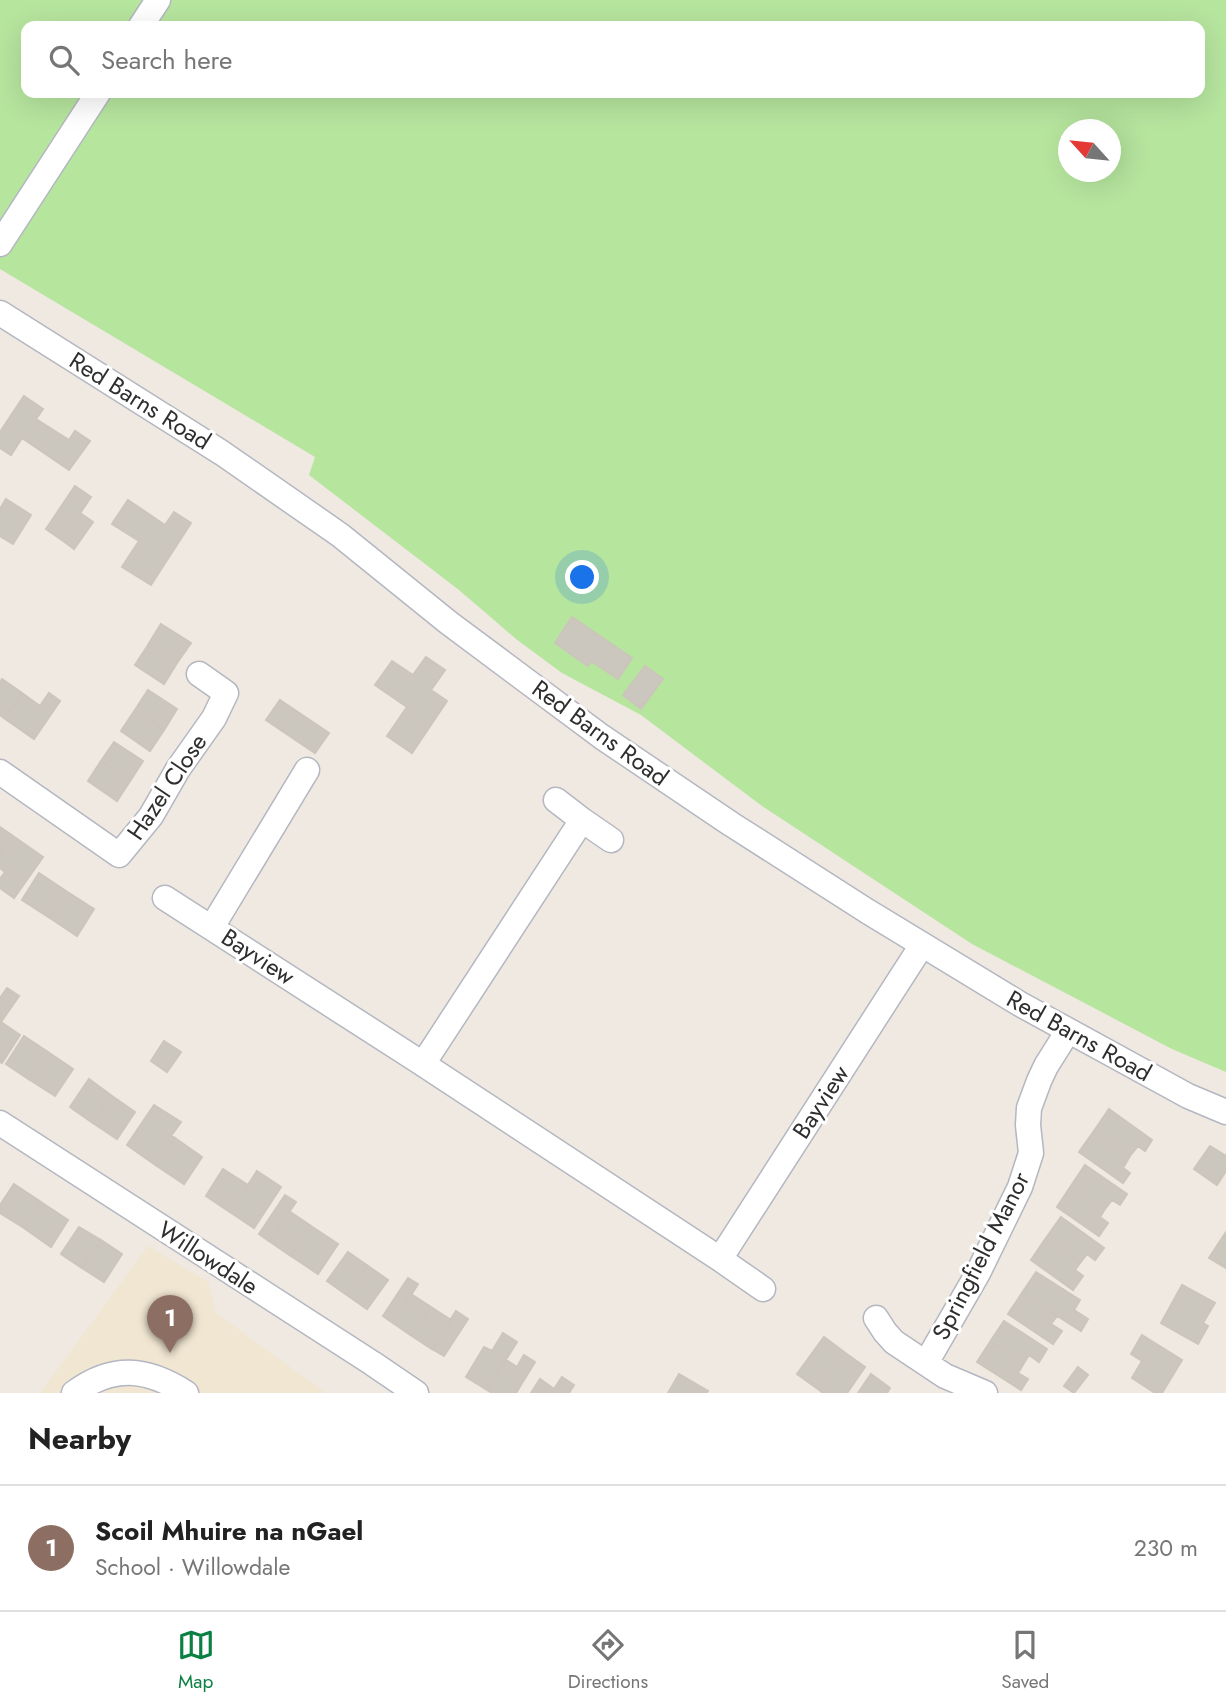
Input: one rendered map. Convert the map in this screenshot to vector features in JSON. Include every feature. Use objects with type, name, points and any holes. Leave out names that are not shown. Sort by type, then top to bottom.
[{"type":"street","points":[[145,21],[158,0]]},
{"type":"street","points":[[0,244],[95,98]]},
{"type":"street","name":"Red Barns Road","points":[[0,313],[222,453],[340,535],[449,623],[602,737],[731,824],[1020,1004],[1188,1096],[1226,1112]]},
{"type":"street","name":"Hazel Close","points":[[0,772],[119,855],[151,816],[177,769],[214,718],[226,693],[199,674]]},
{"type":"street","name":"Bayview","points":[[307,770],[212,927],[763,1289]]},
{"type":"street","points":[[556,800],[611,840]]},
{"type":"street","points":[[423,1064],[582,820]]},
{"type":"street","points":[[165,898],[212,927]]},
{"type":"street","name":"Bayview","points":[[720,1259],[922,944]]},
{"type":"street","name":"Springfield Manor","points":[[926,1363],[978,1273],[1020,1187],[1031,1153],[1029,1108],[1042,1073],[1068,1031]]},
{"type":"street","name":"Willowdale","points":[[0,1123],[415,1393]]},
{"type":"street","name":"Springfield Manor","points":[[876,1318],[894,1342],[946,1376],[985,1393]]},
{"type":"street","points":[[74,1393],[103,1376],[125,1372],[156,1377],[186,1393]]},
{"type":"shaded area","points":[[148,1246],[208,1282],[216,1313],[326,1393],[40,1393]]},
{"type":"green space","points":[[0,0],[1226,0],[1226,1072],[1172,1049],[972,944],[762,806],[641,715],[562,673],[309,475],[315,457],[0,269]]},
{"type":"building","points":[[24,396],[43,409],[36,419],[69,440],[75,431],[90,441],[69,470],[22,438],[11,455],[0,448],[0,432]]},
{"type":"building","points":[[75,486],[91,497],[62,540],[46,529]]},
{"type":"building","points":[[6,499],[31,515],[13,544],[0,536],[0,509]]},
{"type":"building","points":[[128,500],[165,525],[174,512],[191,523],[151,585],[122,567],[139,541],[112,524]]},
{"type":"building","points":[[80,513],[93,522],[74,549],[62,540]]},
{"type":"building","points":[[572,617],[632,658],[618,679],[591,661],[588,666],[555,643]]},
{"type":"building","points":[[161,624],[191,643],[177,663],[148,645]]},
{"type":"building","points":[[148,645],[177,663],[164,684],[135,665]]},
{"type":"building","points":[[426,657],[445,670],[431,690],[447,701],[412,753],[387,736],[407,707],[375,685],[392,661],[413,675]]},
{"type":"building","points":[[645,666],[663,679],[641,709],[623,695]]},
{"type":"building","points":[[2,679],[22,693],[4,718],[0,715]]},
{"type":"building","points":[[148,690],[177,709],[164,730],[135,710]]},
{"type":"building","points":[[22,693],[40,706],[49,693],[60,701],[34,739],[4,718]]},
{"type":"building","points":[[280,700],[329,733],[315,753],[266,720]]},
{"type":"building","points":[[135,710],[164,730],[150,751],[121,731]]},
{"type":"building","points":[[114,742],[143,761],[130,781],[101,761]]},
{"type":"building","points":[[101,761],[130,781],[117,801],[88,781]]},
{"type":"building","points":[[0,827],[13,836],[0,855]]},
{"type":"building","points":[[13,836],[43,857],[14,898],[0,888],[0,879],[5,872],[0,868],[0,855]]},
{"type":"building","points":[[39,873],[66,891],[50,918],[22,900]]},
{"type":"building","points":[[66,891],[94,909],[77,936],[50,918]]},
{"type":"building","points":[[7,988],[19,996],[1,1022],[20,1035],[2,1063],[0,998]]},
{"type":"building","points":[[24,1036],[48,1052],[30,1080],[6,1064]]},
{"type":"building","points":[[164,1041],[181,1052],[167,1072],[151,1061]]},
{"type":"building","points":[[48,1052],[73,1069],[55,1096],[30,1080]]},
{"type":"building","points":[[89,1079],[112,1096],[93,1123],[70,1107]]},
{"type":"building","points":[[112,1096],[135,1112],[117,1139],[93,1123]]},
{"type":"building","points":[[154,1105],[181,1122],[171,1136],[175,1138],[157,1166],[127,1145]]},
{"type":"building","points":[[1109,1109],[1152,1140],[1145,1151],[1138,1146],[1130,1156],[1094,1131]]},
{"type":"building","points":[[1094,1131],[1130,1156],[1123,1168],[1130,1173],[1123,1183],[1079,1152]]},
{"type":"building","points":[[175,1138],[202,1157],[184,1184],[157,1166]]},
{"type":"building","points":[[1210,1146],[1226,1156],[1226,1171],[1217,1185],[1194,1169]]},
{"type":"building","points":[[1085,1165],[1127,1194],[1120,1205],[1112,1200],[1105,1209],[1071,1186]]},
{"type":"building","points":[[223,1169],[248,1185],[230,1212],[206,1196]]},
{"type":"building","points":[[257,1171],[281,1187],[254,1228],[230,1212]]},
{"type":"building","points":[[14,1184],[41,1202],[24,1228],[0,1213],[0,1205]]},
{"type":"building","points":[[1071,1186],[1105,1209],[1100,1217],[1108,1223],[1099,1236],[1057,1207]]},
{"type":"building","points":[[285,1195],[296,1202],[269,1241],[259,1234]]},
{"type":"building","points":[[41,1202],[68,1220],[51,1247],[24,1228]]},
{"type":"building","points":[[289,1211],[311,1226],[291,1256],[269,1241]]},
{"type":"building","points":[[1061,1217],[1104,1248],[1095,1260],[1087,1254],[1080,1263],[1046,1238]]},
{"type":"building","points":[[311,1226],[338,1244],[318,1274],[291,1256]]},
{"type":"building","points":[[79,1227],[101,1240],[82,1268],[61,1254]]},
{"type":"building","points":[[1226,1232],[1226,1268],[1209,1258]]},
{"type":"building","points":[[1046,1238],[1080,1263],[1075,1270],[1083,1276],[1073,1290],[1031,1260]]},
{"type":"building","points":[[101,1240],[122,1254],[104,1282],[82,1268]]},
{"type":"building","points":[[348,1252],[368,1266],[347,1295],[327,1281]]},
{"type":"building","points":[[368,1266],[388,1280],[367,1309],[347,1295]]},
{"type":"building","points":[[1036,1272],[1080,1300],[1074,1310],[1088,1319],[1081,1331],[1022,1293]]},
{"type":"building","points":[[408,1278],[418,1284],[393,1323],[383,1316]]},
{"type":"building","points":[[1182,1285],[1215,1303],[1203,1323],[1208,1326],[1198,1344],[1161,1323]]},
{"type":"building","points":[[1022,1293],[1057,1316],[1051,1324],[1062,1331],[1053,1344],[1008,1314]]},
{"type":"building","points":[[411,1294],[431,1307],[412,1336],[393,1323]]},
{"type":"building","points":[[431,1307],[451,1320],[432,1349],[412,1336]]},
{"type":"building","points":[[456,1311],[468,1319],[444,1356],[432,1349]]},
{"type":"building","points":[[1004,1321],[1047,1349],[1039,1362],[1029,1355],[1024,1363],[990,1342]]},
{"type":"building","points":[[503,1333],[517,1342],[487,1390],[466,1377],[484,1347],[492,1351]]},
{"type":"building","points":[[1142,1335],[1182,1360],[1162,1393],[1155,1393],[1132,1378],[1142,1361],[1131,1354]]},
{"type":"building","points":[[824,1337],[844,1352],[818,1389],[797,1374]]},
{"type":"building","points":[[990,1342],[1024,1363],[1018,1373],[1028,1379],[1021,1390],[977,1362]]},
{"type":"building","points":[[844,1352],[865,1367],[847,1393],[823,1393],[818,1389]]},
{"type":"building","points":[[524,1355],[535,1362],[516,1393],[492,1393],[487,1390],[506,1360],[517,1367]]},
{"type":"building","points":[[1078,1367],[1088,1375],[1074,1393],[1064,1386]]},
{"type":"building","points":[[679,1374],[708,1391],[668,1393]]},
{"type":"building","points":[[871,1374],[890,1388],[887,1393],[858,1393]]},
{"type":"building","points":[[562,1377],[574,1385],[569,1393],[531,1393],[540,1379],[554,1389]]},
{"type":"place","name":"Scoil Mhuire na nGael","points":[[170,1353]]}]
